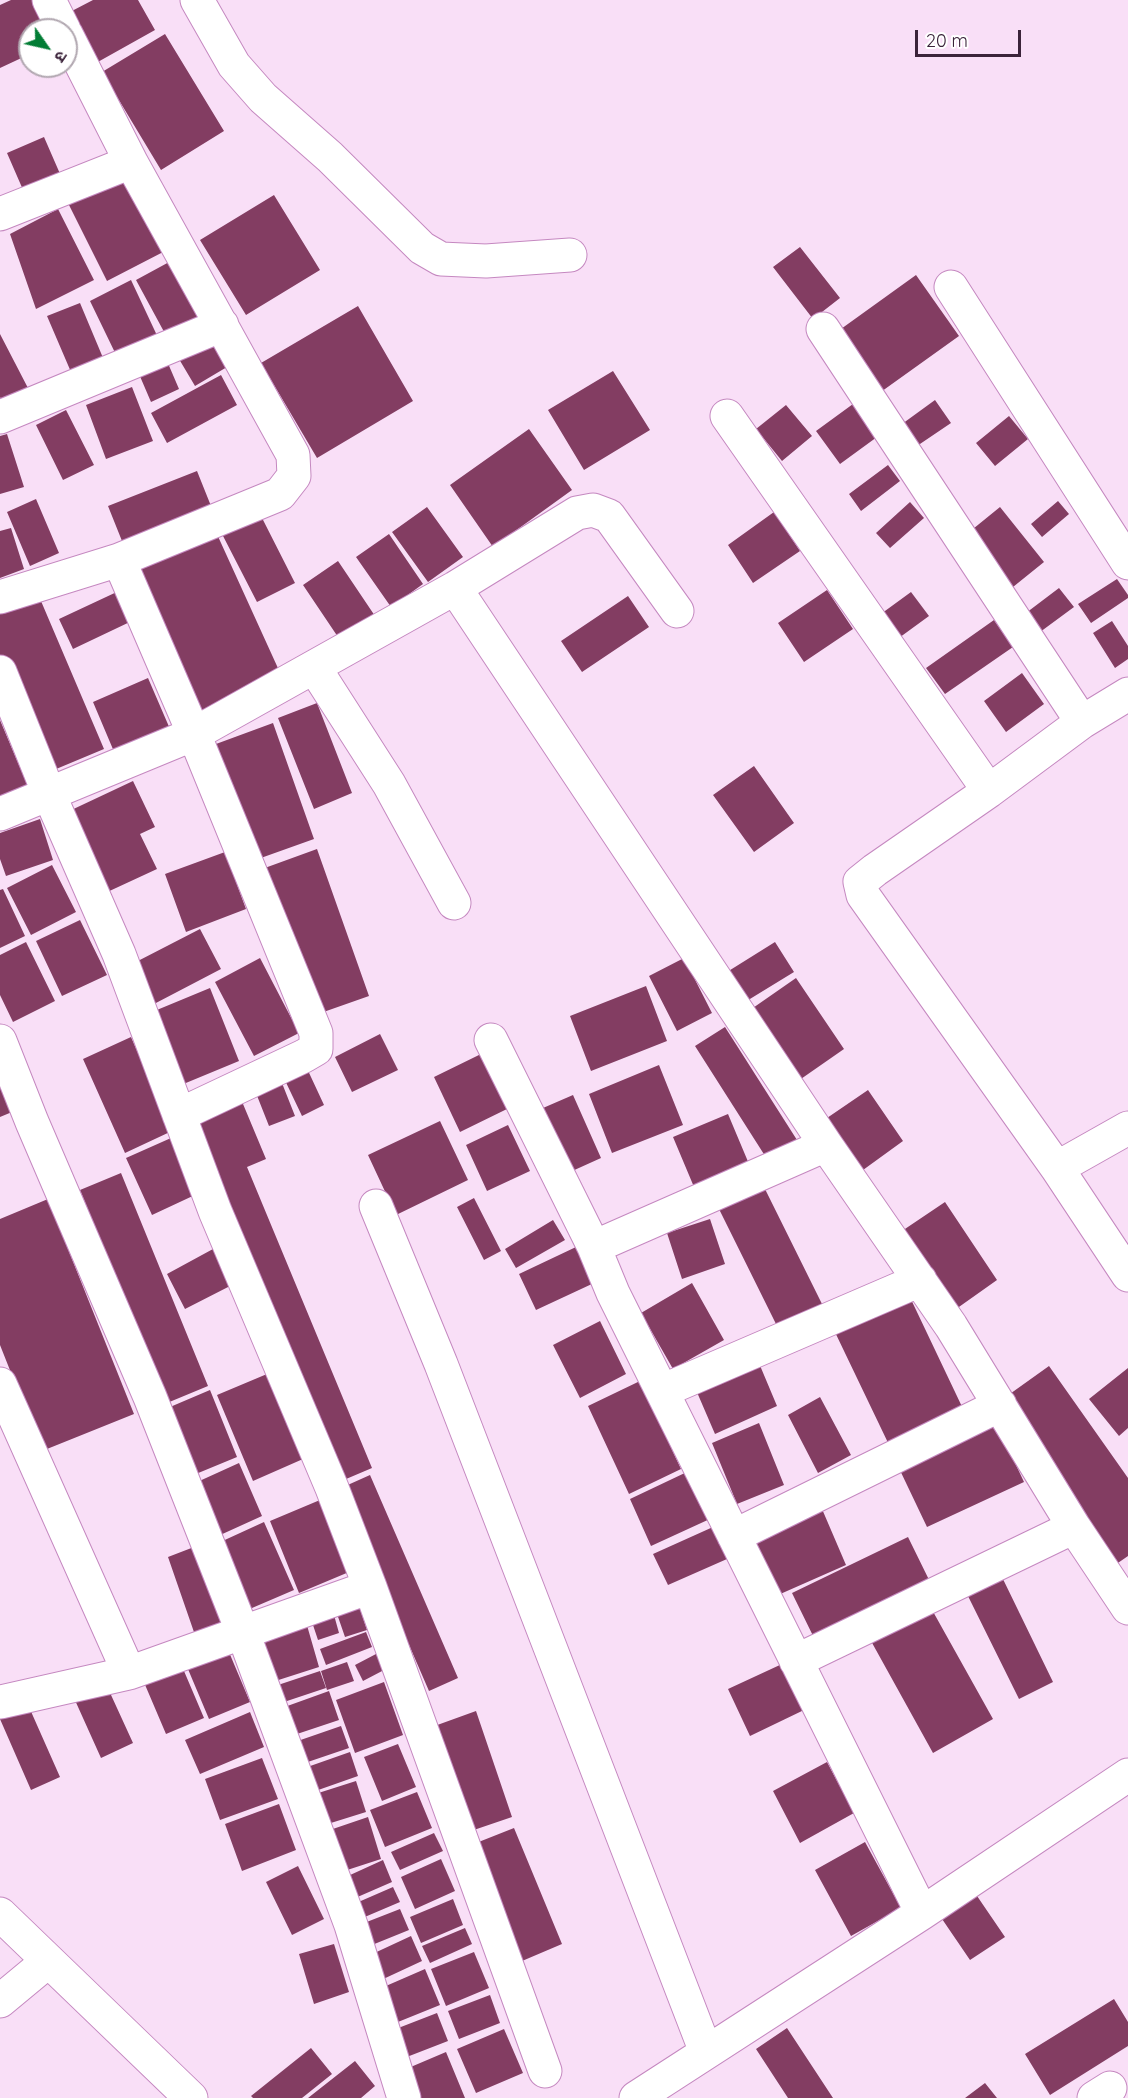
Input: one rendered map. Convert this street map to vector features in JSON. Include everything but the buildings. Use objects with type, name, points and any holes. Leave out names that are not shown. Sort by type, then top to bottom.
[{"type":"street","points":[[49,0],[58,18]]},
{"type":"street","points":[[197,0],[234,65],[263,99],[330,157],[422,248],[441,259],[486,261],[570,255]]},
{"type":"street","points":[[0,597],[119,560],[280,494],[294,476],[293,455],[131,162],[78,58]]},
{"type":"street","points":[[0,214],[131,162]]},
{"type":"street","points":[[951,287],[1128,563]]},
{"type":"street","points":[[0,417],[222,325]]},
{"type":"street","points":[[823,329],[1082,722]]},
{"type":"street","points":[[727,416],[989,791]]},
{"type":"street","points":[[0,814],[194,734],[455,588],[577,513],[593,510],[609,516],[676,611]]},
{"type":"street","points":[[119,560],[194,734],[316,1033],[316,1049],[179,1115]]},
{"type":"street","points":[[455,588],[826,1145],[951,1326],[1074,1527],[1128,1608]]},
{"type":"street","points":[[314,667],[389,784],[454,903]]},
{"type":"street","points":[[0,672],[49,794],[119,954],[215,1211],[332,1488],[545,2071]]},
{"type":"street","points":[[1128,694],[1082,722],[860,882],[863,895],[1057,1168],[1128,1275]]},
{"type":"street","points":[[491,1040],[594,1247],[613,1293],[922,1913]]},
{"type":"street","points":[[0,1041],[32,1122],[150,1397],[243,1633],[351,1925],[404,2098]]},
{"type":"street","points":[[1057,1168],[1128,1128]]},
{"type":"street","points":[[594,1247],[826,1145]]},
{"type":"street","points":[[376,1206],[445,1375],[706,2052]]},
{"type":"street","points":[[662,1391],[920,1280]]},
{"type":"street","points":[[0,1384],[129,1673]]},
{"type":"street","points":[[734,1536],[1000,1405]]},
{"type":"street","points":[[796,1661],[1074,1527]]},
{"type":"street","points":[[0,1702],[129,1673],[370,1587]]},
{"type":"street","points":[[636,2098],[922,1913],[1128,1774]]},
{"type":"street","points":[[0,1914],[47,1962],[191,2098]]},
{"type":"street","points":[[0,2001],[47,1962]]}]
